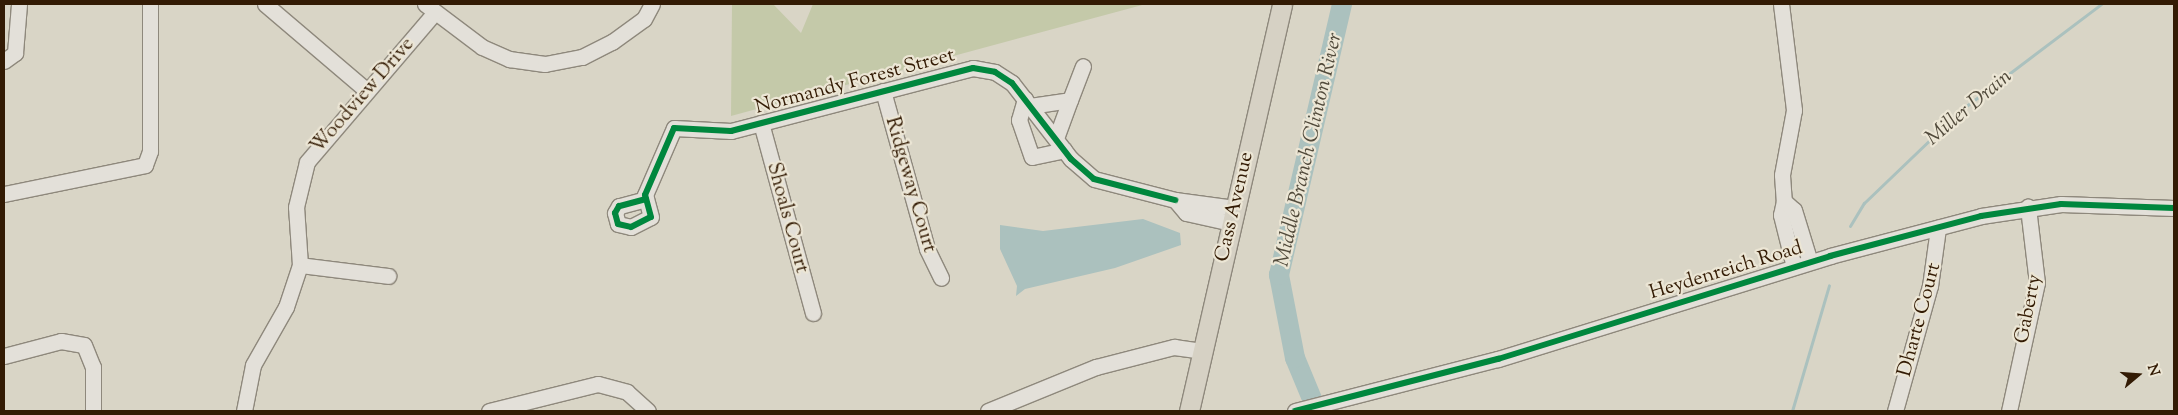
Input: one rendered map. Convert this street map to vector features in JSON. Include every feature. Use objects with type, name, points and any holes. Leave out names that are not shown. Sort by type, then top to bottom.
[{"type":"main road","name":"Cass Avenue","points":[[1189,411],[1232,216],[1282,4]]},
{"type":"street","points":[[4,61],[15,54],[19,4]]},
{"type":"street","points":[[4,194],[145,165],[150,151],[151,4]]},
{"type":"street","points":[[265,4],[366,90]]},
{"type":"street","points":[[430,8],[495,54],[545,64],[582,57],[612,42],[644,19],[652,4]]},
{"type":"street","points":[[1781,4],[1794,110],[1782,175],[1784,202],[1781,215],[1794,267]]},
{"type":"street","name":"Woodview Drive","points":[[244,411],[252,365],[286,307],[300,265],[296,207],[305,167],[317,145],[366,90],[430,8]]},
{"type":"street","points":[[1070,100],[1027,102],[1019,120],[1032,157],[1060,144],[1070,100],[1083,66]]},
{"type":"street","name":"Normandy Forest Street","points":[[646,199],[674,128],[712,133],[761,123],[973,68],[1004,77],[1027,102],[1060,144],[1094,179],[1232,216]]},
{"type":"street","name":"Ridgeway Court","points":[[883,91],[927,249],[941,278]]},
{"type":"street","name":"Shoals Court","points":[[761,123],[813,313]]},
{"type":"street","points":[[1784,202],[1794,210],[1810,262]]},
{"type":"street","name":"Heydenreich Road","points":[[1297,411],[1498,358],[1810,262],[1938,228],[2028,207],[2095,203],[2174,208]]},
{"type":"street","name":"Gaberty","points":[[2009,411],[2038,283],[2028,207]]},
{"type":"street","name":"Dharte Court","points":[[1895,411],[1935,268],[1938,228]]},
{"type":"street","points":[[1785,235],[1800,231]]},
{"type":"street","points":[[300,265],[388,276]]},
{"type":"street","points":[[4,356],[61,341],[84,345],[93,367],[93,411]]},
{"type":"street","points":[[988,411],[1096,367],[1174,347],[1202,351]]},
{"type":"street","points":[[489,411],[592,384],[618,387],[644,406]]},
{"type":"green space","points":[[732,4],[773,4],[801,33],[813,4],[1146,4],[731,116]]},
{"type":"water","points":[[1143,219],[1180,233],[1181,245],[1115,268],[1025,289],[1016,296],[1017,286],[1000,249],[1000,225],[1043,231]]},
{"type":"waterway","name":"Middle Branch Clinton River","points":[[1317,411],[1295,358],[1279,275],[1342,4]]},
{"type":"waterway","name":"Miller Drain","points":[[1850,226],[1864,203],[1961,110],[2101,4]]},
{"type":"waterway","name":"Miller Drain","points":[[1792,411],[1829,285]]},
{"type":"cycle path","points":[[646,199],[619,206],[615,213],[618,224],[631,227],[651,217],[645,195],[674,128],[731,131],[973,68],[995,72],[1012,83],[1071,159],[1094,179],[1175,200]]},
{"type":"cycle path","points":[[1295,411],[1498,359],[1830,256],[1981,216],[2061,204],[2174,208]]}]
